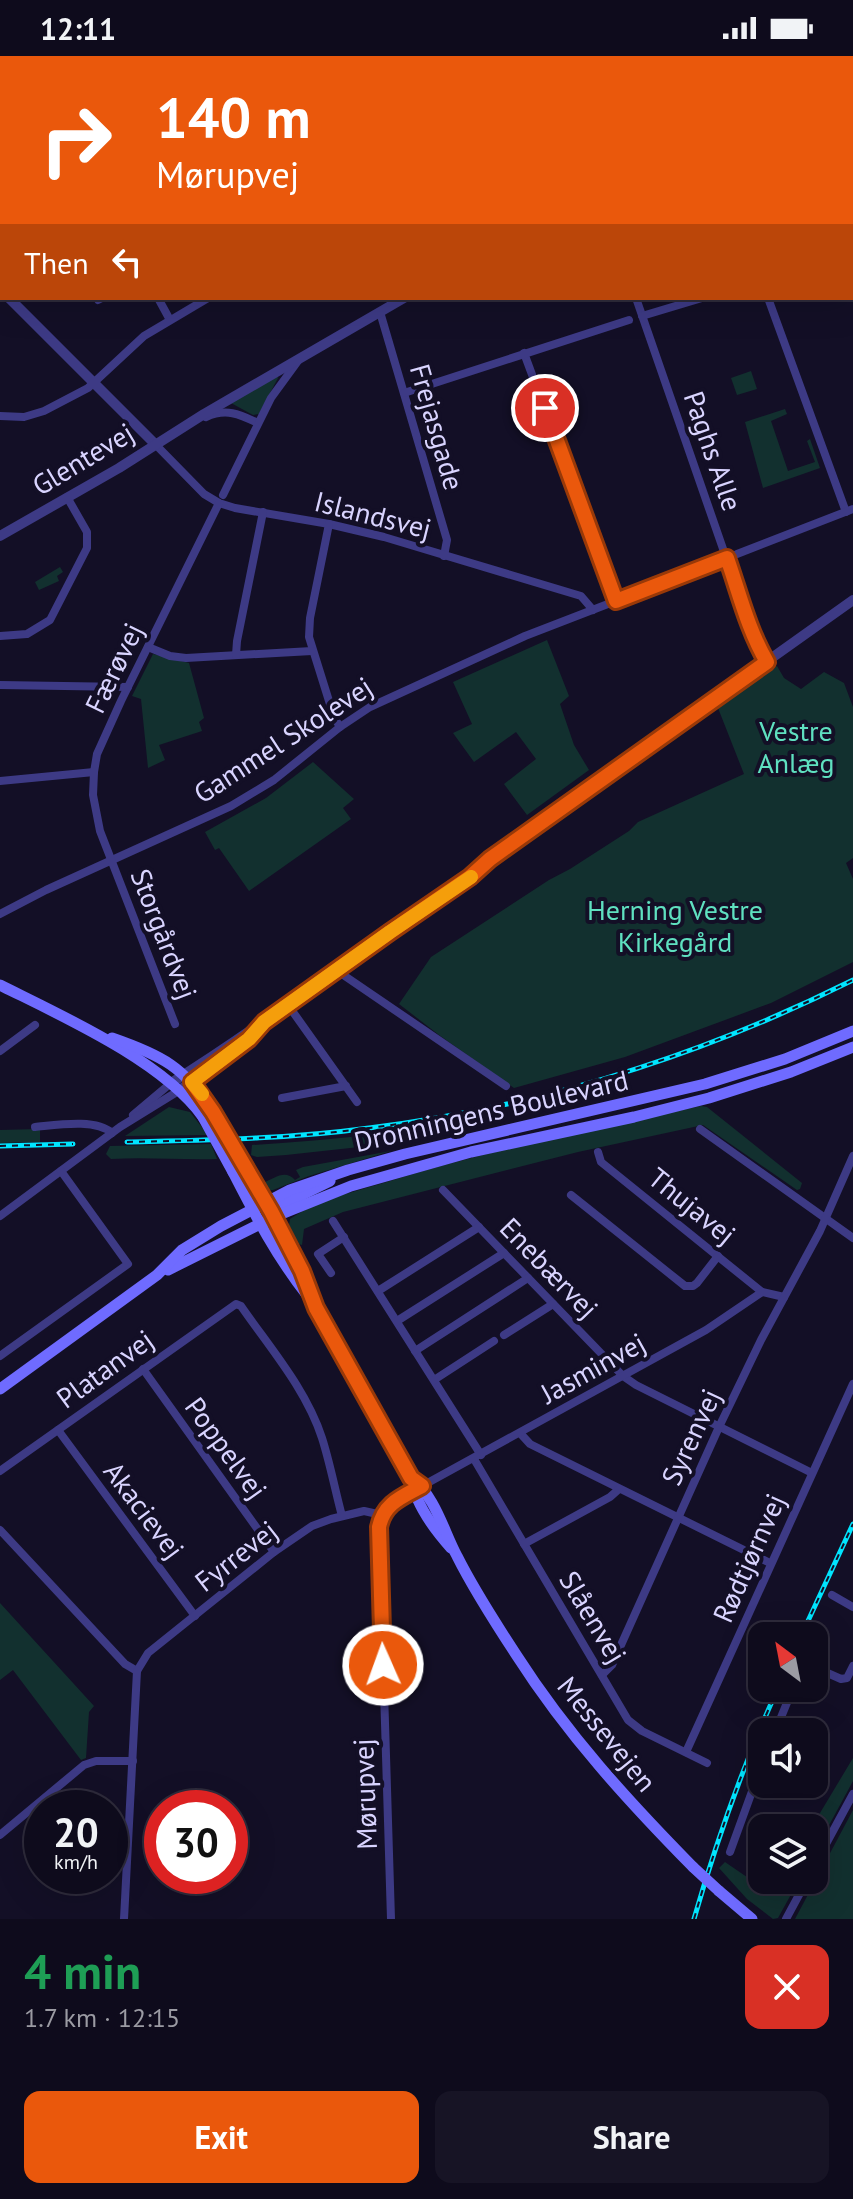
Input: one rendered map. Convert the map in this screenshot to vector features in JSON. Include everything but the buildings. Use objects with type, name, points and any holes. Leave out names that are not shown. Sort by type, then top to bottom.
[{"type":"main road","points":[[0,985],[181,1082]]},
{"type":"main road","points":[[88,1030],[159,1056],[208,1114],[263,1213]]},
{"type":"main road","name":"Dronningens Boulevard","points":[[0,1389],[157,1275],[182,1250],[324,1185],[348,1170],[442,1144],[749,1072],[853,1031]]},
{"type":"main road","points":[[749,1072],[778,1068],[853,1038]]},
{"type":"main road","name":"Dronningens Boulevard","points":[[157,1275],[188,1260],[208,1243],[263,1213],[471,1152],[695,1102],[791,1072],[853,1047]]},
{"type":"main road","points":[[822,1060],[834,1062],[853,1054]]},
{"type":"main road","name":"Messevejen","points":[[263,1213],[308,1285],[316,1308]]},
{"type":"main road","name":"Messevejen","points":[[263,1213],[292,1276],[316,1308],[418,1489],[440,1535],[455,1553],[517,1656],[561,1721],[622,1794],[693,1867],[752,1919]]},
{"type":"street","points":[[11,300],[155,444]]},
{"type":"street","points":[[159,300],[170,320]]},
{"type":"street","points":[[0,416],[24,417],[34,414],[88,388],[144,336],[205,300]]},
{"type":"street","name":"Paghs Alle","points":[[637,300],[751,628],[767,662]]},
{"type":"street","points":[[642,316],[695,300]]},
{"type":"street","points":[[737,554],[850,511],[769,300]]},
{"type":"street","name":"Glentevej","points":[[0,536],[383,306]]},
{"type":"street","name":"Frejasgade","points":[[383,306],[404,393],[447,540],[444,556]]},
{"type":"street","points":[[404,393],[629,320]]},
{"type":"street","points":[[524,353],[616,601]]},
{"type":"street","name":"Færøvej","points":[[111,860],[97,821],[93,795],[97,754],[258,423],[284,377],[302,357]]},
{"type":"street","name":"Glentevej","points":[[190,423],[226,412],[234,412],[258,423]]},
{"type":"street","name":"Islandsvej","points":[[155,444],[204,494],[221,499],[235,508],[384,537],[581,596],[593,610]]},
{"type":"street","points":[[0,636],[27,634],[50,620],[87,548],[87,532],[67,497]]},
{"type":"street","points":[[236,655],[263,512]]},
{"type":"street","points":[[329,524],[309,637],[334,717],[340,727]]},
{"type":"street","name":"Gammel Skolevej","points":[[0,914],[252,794],[370,707],[525,636],[727,558]]},
{"type":"street","points":[[0,1216],[181,1082],[249,1039],[264,1022],[336,970],[853,600]]},
{"type":"street","points":[[148,647],[170,656],[186,658],[312,651]]},
{"type":"street","points":[[0,685],[128,687]]},
{"type":"street","points":[[0,781],[94,772]]},
{"type":"street","name":"Storgårdvej","points":[[111,860],[175,1024]]},
{"type":"street","points":[[336,970],[506,1086]]},
{"type":"street","points":[[288,1005],[357,1102]]},
{"type":"street","points":[[0,1051],[35,1025]]},
{"type":"street","points":[[282,1098],[346,1086]]},
{"type":"street","points":[[35,1127],[97,1124],[112,1133]]},
{"type":"street","points":[[700,1129],[853,1238]]},
{"type":"street","name":"Thujavej","points":[[598,1152],[601,1162],[762,1292]]},
{"type":"street","name":"Syrenvej","points":[[602,1675],[612,1665],[719,1427],[853,1156]]},
{"type":"street","points":[[0,1356],[128,1264],[61,1171]]},
{"type":"street","name":"Enebærvej","points":[[443,1190],[623,1376],[812,1473]]},
{"type":"street","points":[[571,1195],[685,1286],[697,1283],[718,1256]]},
{"type":"street","name":"Slåenvej","points":[[333,1221],[434,1380],[524,1544],[628,1720],[635,1727],[707,1763]]},
{"type":"street","points":[[378,1291],[479,1227]]},
{"type":"street","points":[[331,1273],[318,1254],[344,1237]]},
{"type":"street","points":[[397,1321],[504,1253]]},
{"type":"street","points":[[415,1351],[528,1278]]},
{"type":"street","points":[[762,1292],[784,1297]]},
{"type":"street","name":"Jasminvej","points":[[418,1489],[706,1330],[762,1292]]},
{"type":"street","name":"Platanvej","points":[[0,1471],[236,1304],[241,1306],[289,1375],[311,1412],[321,1437],[342,1516]]},
{"type":"street","points":[[504,1335],[553,1304]]},
{"type":"street","points":[[434,1380],[494,1341]]},
{"type":"street","name":"Poppelvej","points":[[143,1369],[274,1552]]},
{"type":"street","name":"Rødtjørnvej","points":[[686,1752],[853,1384]]},
{"type":"street","name":"Akacievej","points":[[58,1430],[195,1616]]},
{"type":"street","points":[[520,1433],[530,1444],[770,1563]]},
{"type":"street","points":[[382,1515],[395,1502],[418,1489]]},
{"type":"street","points":[[524,1544],[610,1497],[619,1489]]},
{"type":"street","name":"Fyrrevej","points":[[137,1671],[148,1653],[274,1552],[312,1526],[364,1511],[382,1515]]},
{"type":"street","name":"Mørupvej","points":[[382,1515],[380,1546],[391,1919]]},
{"type":"street","points":[[0,1530],[125,1664],[137,1671],[124,1919]]},
{"type":"street","points":[[832,1595],[853,1607]]},
{"type":"street","points":[[828,1673],[841,1679],[847,1678],[853,1666]]},
{"type":"street","points":[[0,1835],[84,1765],[96,1761],[133,1761]]},
{"type":"street","points":[[828,1840],[853,1794]]},
{"type":"street","points":[[730,1852],[750,1798]]},
{"type":"street","points":[[786,1919],[799,1894]]},
{"type":"green space","points":[[751,371],[757,389],[737,395],[731,378]]},
{"type":"green space","points":[[277,374],[278,378],[259,414],[253,415],[231,403]]},
{"type":"green space","points":[[785,409],[787,414],[771,421],[788,471],[815,462],[807,441],[810,439],[820,468],[763,488],[745,422]]},
{"type":"green space","points":[[60,567],[63,572],[57,576],[59,581],[39,590],[35,582]]},
{"type":"green space","points":[[547,640],[569,696],[560,704],[574,745],[589,770],[527,815],[504,784],[536,759],[516,732],[474,762],[453,733],[472,724],[453,682]]},
{"type":"green space","points":[[153,654],[189,663],[204,718],[199,722],[202,731],[159,745],[165,760],[148,768],[141,699],[132,696]]},
{"type":"green space","name":"Herning Vestre Kirkegård","points":[[777,666],[784,678],[801,689],[824,672],[844,683],[853,707],[853,858],[846,863],[853,879],[853,962],[771,1003],[625,1057],[514,1088],[399,1004],[431,957],[629,831],[638,822],[744,774],[718,708]]},
{"type":"green space","points":[[313,762],[354,799],[343,808],[351,819],[249,891],[219,848],[215,850],[205,832],[266,798]]},
{"type":"green space","points":[[169,1107],[190,1112],[208,1135],[125,1136]]},
{"type":"green space","points":[[707,1107],[802,1183],[800,1189],[797,1190],[703,1125],[578,1152],[343,1212],[304,1229],[302,1245],[289,1225],[290,1219],[322,1203],[420,1172]]},
{"type":"green space","points":[[503,1112],[506,1120],[396,1143],[286,1155],[251,1155],[252,1145],[378,1134]]},
{"type":"green space","points":[[40,1129],[40,1142],[0,1143],[0,1130]]},
{"type":"green space","points":[[211,1144],[217,1159],[111,1159],[106,1154],[110,1146]]},
{"type":"green space","points":[[391,1151],[273,1190],[268,1190],[263,1183],[284,1175],[295,1180],[300,1177],[296,1170],[303,1167]]},
{"type":"green space","points":[[0,1603],[94,1706],[89,1712],[86,1758],[81,1760],[13,1670],[0,1680]]},
{"type":"green space","points":[[853,1758],[853,1781],[828,1827],[828,1814],[819,1814]]},
{"type":"green space","points":[[853,1810],[853,1919],[795,1919],[808,1894],[828,1894],[828,1857]]},
{"type":"green space","points":[[725,1862],[748,1878],[748,1894],[791,1894],[778,1918],[773,1919],[747,1899],[719,1868]]},
{"type":"railway","points":[[127,1142],[309,1135],[432,1119],[494,1107],[617,1075],[677,1055],[853,980]]},
{"type":"railway","points":[[0,1146],[73,1144]]},
{"type":"railway","points":[[808,1622],[853,1524]]},
{"type":"railway","points":[[694,1919],[732,1802],[772,1702]]},
{"type":"slow traffic","points":[[202,1094],[192,1082],[249,1039],[264,1022],[471,877]]},
{"type":"route","points":[[383,1665],[379,1527],[386,1508],[422,1486],[411,1478],[316,1308],[302,1271],[271,1211],[192,1082],[249,1039],[264,1022],[767,662],[747,618],[727,558],[616,601],[545,408]]},
{"type":"park label","name":"Vestre Anlæg","points":[[796,747]]}]
